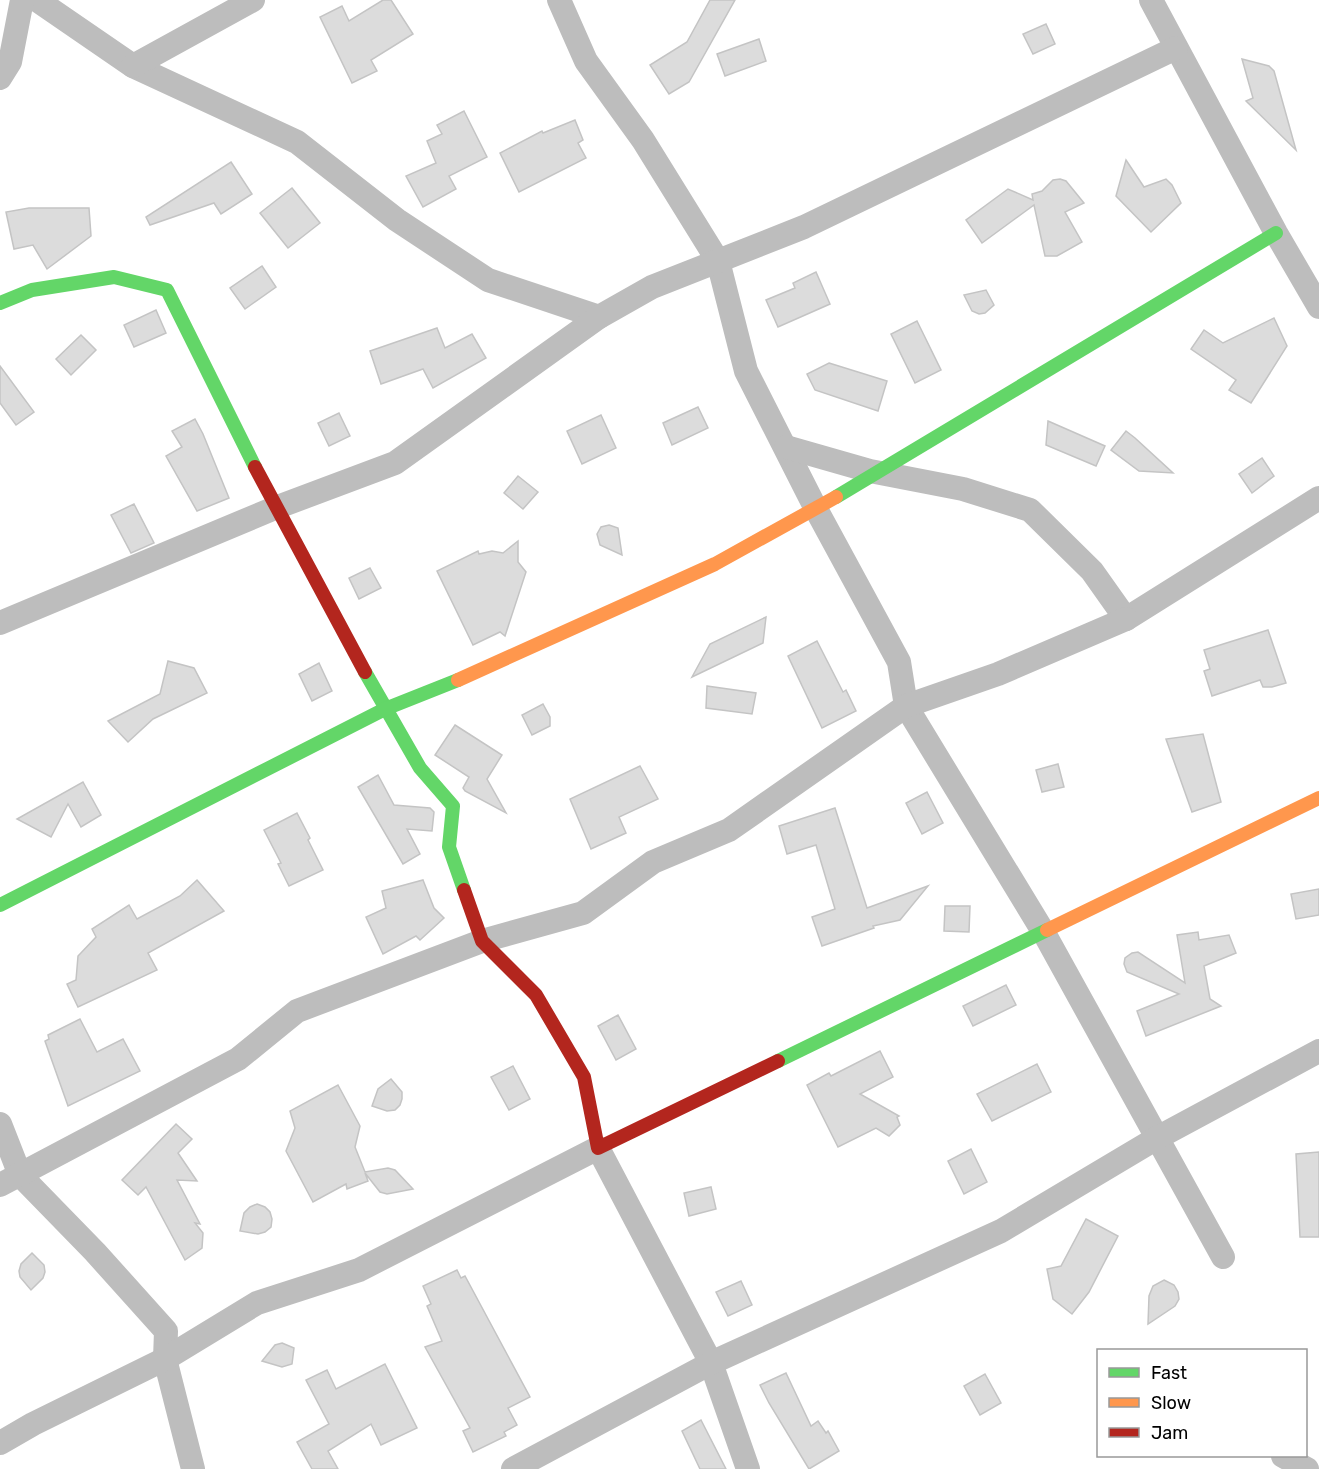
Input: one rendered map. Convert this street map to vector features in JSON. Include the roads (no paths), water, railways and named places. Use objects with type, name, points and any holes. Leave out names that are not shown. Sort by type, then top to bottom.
[{"type":"street","points":[[0,78],[10,62],[22,0]]},
{"type":"street","points":[[38,0],[133,66],[297,142],[397,220],[488,280],[599,317]]},
{"type":"street","points":[[133,66],[253,0]]},
{"type":"street","points":[[559,0],[586,61],[644,140],[718,261],[746,371],[816,509],[899,662],[906,706],[1044,933],[1222,1257]]},
{"type":"street","points":[[1151,0],[1276,233],[1319,307]]},
{"type":"street","points":[[0,623],[275,508],[394,463],[599,317],[652,287],[804,227],[1176,48]]},
{"type":"street","points":[[0,905],[385,709],[447,685],[693,574],[816,509],[1276,233]]},
{"type":"street","points":[[0,303],[32,290],[114,277],[167,290],[275,508],[385,709],[420,768],[453,806],[449,847],[482,941],[536,995],[584,1077],[598,1148],[711,1363],[748,1469]]},
{"type":"street","points":[[786,447],[878,472],[963,489],[1030,510],[1092,571],[1126,619]]},
{"type":"street","points":[[10,1180],[238,1059],[297,1011],[482,941],[583,913],[653,862],[729,830],[906,706],[998,674],[1126,619],[1319,498]]},
{"type":"street","points":[[0,1443],[33,1424],[165,1359],[257,1303],[359,1270],[598,1148],[1319,798]]},
{"type":"street","points":[[513,1469],[711,1363],[1001,1231],[1157,1138],[1319,1051]]},
{"type":"street","points":[[0,1124],[10,1180],[95,1252],[166,1331],[165,1359],[193,1469]]},
{"type":"street","points":[[1286,1457],[1307,1469]]}]
